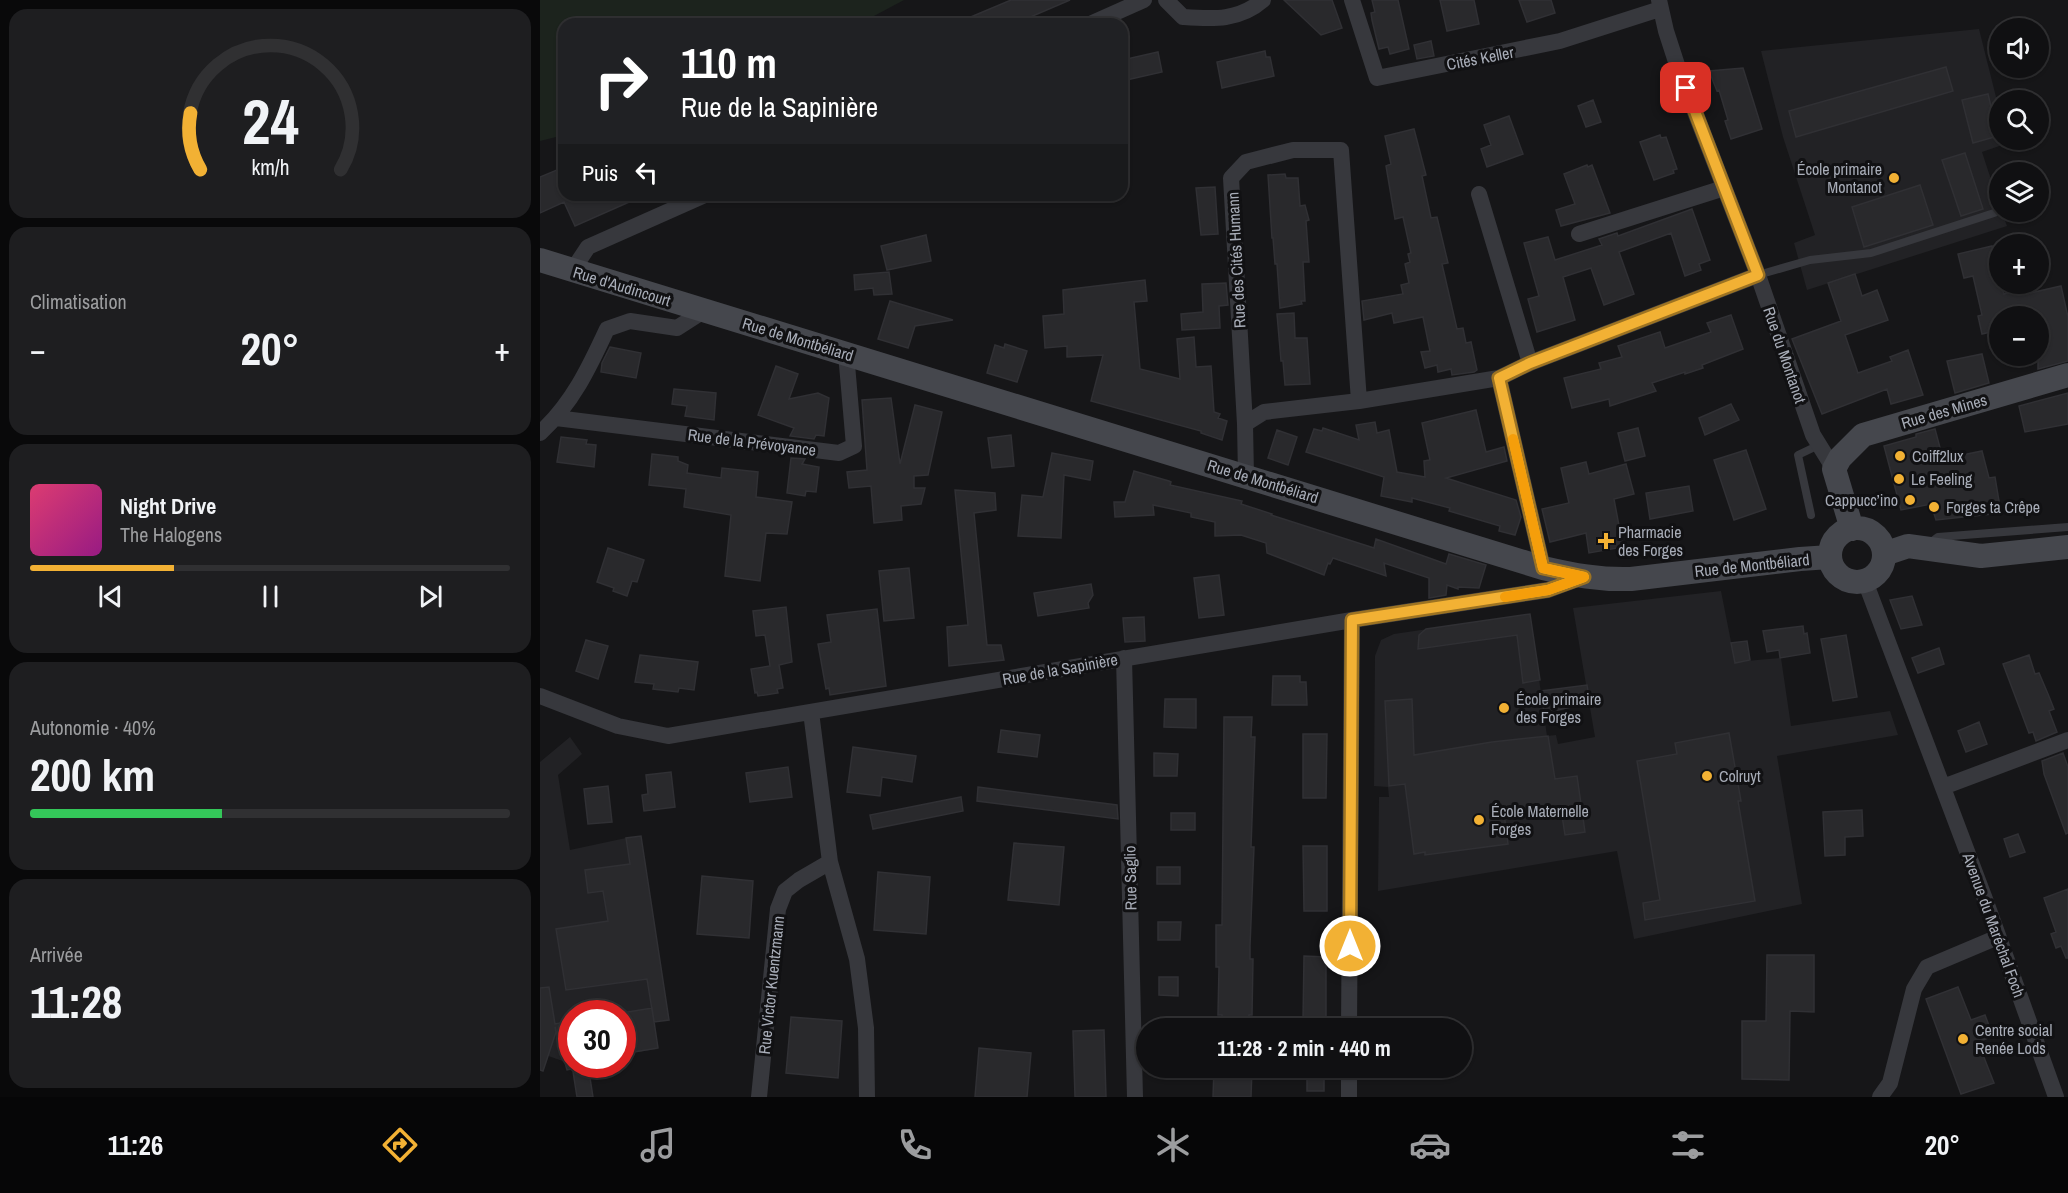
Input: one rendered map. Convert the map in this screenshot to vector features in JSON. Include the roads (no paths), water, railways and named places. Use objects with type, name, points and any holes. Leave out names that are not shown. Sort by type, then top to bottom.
[{"type":"street","points":[[1104,18],[1144,0]]},
{"type":"street","points":[[1166,0],[1183,17],[1215,20],[1251,10],[1263,0]]},
{"type":"street","name":"Cités Keller","points":[[1352,0],[1377,78],[1560,41],[1660,5]]},
{"type":"street","name":"Rue du Montanot","points":[[1660,5],[1678,68],[1758,275],[1813,435],[1834,469]]},
{"type":"street","name":"Rue des Cités Humann","points":[[1246,476],[1231,178],[1246,162],[1293,150],[1341,150],[1359,401]]},
{"type":"street","points":[[1579,234],[1724,188]]},
{"type":"street","points":[[1479,194],[1530,363]]},
{"type":"street","points":[[572,271],[588,247],[692,201]]},
{"type":"street","name":"Rue d'Audincourt","points":[[540,260],[705,310]]},
{"type":"street","points":[[1245,424],[1264,412],[1359,401],[1499,378],[1530,363],[1758,275]]},
{"type":"street","points":[[540,433],[556,418],[584,380],[607,329],[627,315],[677,328],[705,310]]},
{"type":"street","name":"Rue de Montbéliard","points":[[705,310],[1543,568],[1584,577],[1631,579],[1830,557]]},
{"type":"street","name":"Rue de la Prévoyance","points":[[556,418],[839,453],[854,446],[846,354]]},
{"type":"street","name":"Rue des Mines","points":[[1834,469],[1840,458],[1863,435],[2068,375]]},
{"type":"street","points":[[1499,378],[1543,568]]},
{"type":"street","points":[[1834,469],[1852,529]]},
{"type":"street","points":[[1852,529],[1874,534],[1881,543],[1884,554],[1879,570],[1865,581],[1849,581],[1842,577],[1836,572],[1830,557],[1836,539],[1852,529]]},
{"type":"street","points":[[1884,554],[1908,546],[1981,556],[2068,547]]},
{"type":"street","name":"Rue de la Sapinière","points":[[540,696],[618,726],[668,736],[1352,620],[1548,590],[1584,577]]},
{"type":"street","name":"Avenue du Maréchal Foch","points":[[1865,581],[1944,787],[2056,1097]]},
{"type":"street","points":[[1349,1018],[1352,620]]},
{"type":"street","name":"Rue Saglio","points":[[1124,658],[1135,1097]]},
{"type":"street","points":[[811,712],[830,862],[857,959],[866,1028],[867,1097]]},
{"type":"street","points":[[1944,787],[2068,740]]},
{"type":"street","name":"Rue Victor Kuentzmann","points":[[759,1097],[778,909],[785,891],[830,862]]},
{"type":"street","points":[[1880,1097],[1890,1083],[1914,989],[1927,967],[1998,937]]},
{"type":"street","points":[[1349,1078],[1349,1097]]},
{"type":"lane","points":[[1758,275],[1810,260],[1871,253],[1989,215]]},
{"type":"lane","points":[[1811,515],[1798,455],[1819,445]]},
{"type":"lane","points":[[1924,548],[1938,537],[2068,527]]},
{"type":"place","name":"École primaire Montanot","points":[[1894,178]]},
{"type":"place","name":"Coiff2lux","points":[[1900,456]]},
{"type":"place","name":"Le Feeling","points":[[1899,479]]},
{"type":"place","name":"Cappucc’ino","points":[[1910,500]]},
{"type":"place","name":"Forges ta Crêpe","points":[[1934,507]]},
{"type":"place","name":"Pharmacie des Forges","points":[[1606,541]]},
{"type":"place","name":"École primaire des Forges","points":[[1504,708]]},
{"type":"place","name":"Colruyt","points":[[1707,776]]},
{"type":"place","name":"École Maternelle Forges","points":[[1479,820]]},
{"type":"place","name":"Centre social Renée Lods","points":[[1963,1039]]}]
